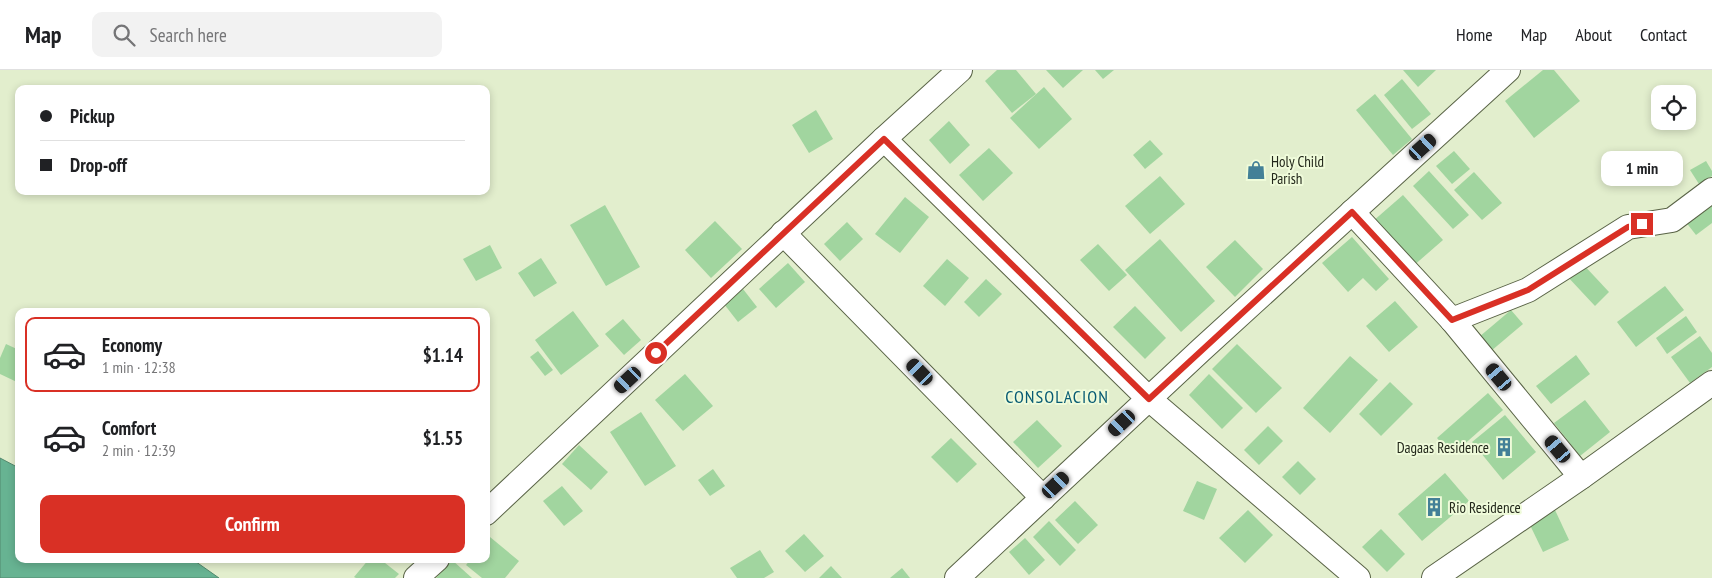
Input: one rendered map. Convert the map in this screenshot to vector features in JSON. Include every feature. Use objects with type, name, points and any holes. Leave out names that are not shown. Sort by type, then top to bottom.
[{"type":"street","points":[[490,509],[783,233],[960,70]]},
{"type":"street","points":[[957,578],[1508,70]]},
{"type":"street","points":[[884,139],[1149,399],[1358,578]]},
{"type":"street","points":[[1452,320],[1528,290],[1628,227],[1672,220],[1712,190]]},
{"type":"street","points":[[1352,212],[1452,320],[1581,477]]},
{"type":"street","points":[[783,233],[1043,498]]},
{"type":"street","points":[[1434,578],[1581,477],[1712,383]]},
{"type":"street","points":[[416,578],[433,563]]},
{"type":"shaded area","points":[[0,458],[15,466],[15,563],[198,563],[219,578],[0,578]]},
{"type":"building","points":[[997,70],[1016,70],[1036,94],[1012,113],[985,81]]},
{"type":"building","points":[[1046,70],[1083,70],[1063,88]]},
{"type":"building","points":[[1095,70],[1114,70],[1103,79]]},
{"type":"building","points":[[1403,70],[1436,70],[1418,87]]},
{"type":"building","points":[[1543,70],[1554,70],[1580,101],[1534,138],[1505,101]]},
{"type":"building","points":[[1402,79],[1431,114],[1412,129],[1384,95]]},
{"type":"building","points":[[1044,87],[1072,119],[1039,149],[1010,118]]},
{"type":"building","points":[[1375,94],[1412,139],[1393,155],[1356,110]]},
{"type":"building","points":[[816,110],[833,139],[809,153],[792,125]]},
{"type":"building","points":[[949,121],[970,145],[950,164],[929,140]]},
{"type":"building","points":[[1150,140],[1163,154],[1145,169],[1133,155]]},
{"type":"building","points":[[989,148],[1013,173],[983,201],[959,175]]},
{"type":"building","points":[[1454,151],[1470,169],[1452,184],[1436,166]]},
{"type":"building","points":[[1706,161],[1712,171],[1712,176],[1699,184],[1690,170]]},
{"type":"building","points":[[1429,171],[1469,215],[1453,229],[1413,186]]},
{"type":"building","points":[[1474,172],[1502,203],[1482,220],[1454,190]]},
{"type":"building","points":[[1160,176],[1185,204],[1150,234],[1125,206]]},
{"type":"building","points":[[1403,195],[1443,240],[1412,267],[1372,222]]},
{"type":"building","points":[[905,197],[929,217],[900,253],[875,234]]},
{"type":"building","points":[[1710,202],[1712,205],[1712,223],[1696,235],[1685,221]]},
{"type":"building","points":[[605,205],[640,267],[606,286],[570,225]]},
{"type":"building","points":[[715,221],[742,249],[711,278],[685,250]]},
{"type":"building","points":[[847,222],[863,239],[840,261],[824,244]]},
{"type":"building","points":[[1352,237],[1389,279],[1376,291],[1363,278],[1348,292],[1322,263]]},
{"type":"building","points":[[1160,239],[1215,301],[1181,332],[1125,270]]},
{"type":"building","points":[[1235,240],[1263,269],[1235,297],[1206,267]]},
{"type":"building","points":[[1098,244],[1127,275],[1109,291],[1080,260]]},
{"type":"building","points":[[490,245],[502,268],[476,281],[463,259]]},
{"type":"building","points":[[541,258],[557,283],[534,297],[518,273]]},
{"type":"building","points":[[947,259],[969,278],[945,306],[923,286]]},
{"type":"building","points":[[1581,262],[1609,292],[1595,306],[1566,275]]},
{"type":"building","points":[[788,263],[805,282],[776,308],[759,289]]},
{"type":"building","points":[[986,279],[1002,294],[979,317],[964,302]]},
{"type":"building","points":[[1665,286],[1684,310],[1636,347],[1617,322]]},
{"type":"building","points":[[743,289],[757,307],[738,322],[724,304]]},
{"type":"building","points":[[1395,301],[1418,327],[1389,352],[1366,326]]},
{"type":"building","points":[[1135,306],[1166,338],[1145,359],[1113,327]]},
{"type":"building","points":[[1511,310],[1523,324],[1491,351],[1479,337]]},
{"type":"building","points":[[573,311],[599,346],[561,375],[535,340]]},
{"type":"building","points":[[1686,316],[1697,332],[1667,354],[1656,338]]},
{"type":"building","points":[[623,319],[641,340],[624,355],[605,334]]},
{"type":"building","points":[[1700,336],[1712,353],[1712,367],[1690,383],[1671,357]]},
{"type":"building","points":[[6,344],[15,348],[15,381],[0,374],[0,358]]},
{"type":"building","points":[[1237,344],[1282,388],[1256,413],[1212,369]]},
{"type":"building","points":[[538,351],[553,370],[545,376],[530,357]]},
{"type":"building","points":[[1576,355],[1590,374],[1551,404],[1536,386]]},
{"type":"building","points":[[1350,356],[1378,380],[1330,433],[1303,408]]},
{"type":"building","points":[[685,374],[713,406],[683,431],[655,400]]},
{"type":"building","points":[[1209,374],[1243,408],[1222,429],[1189,395]]},
{"type":"building","points":[[1390,382],[1413,404],[1381,436],[1359,414]]},
{"type":"building","points":[[1488,393],[1503,410],[1452,455],[1437,438]]},
{"type":"building","points":[[1585,400],[1610,432],[1580,456],[1554,423]]},
{"type":"building","points":[[641,412],[676,466],[645,486],[610,432]]},
{"type":"building","name":"Dagaas Residence","points":[[1505,415],[1536,452],[1503,480],[1472,442]]},
{"type":"building","points":[[1037,420],[1062,446],[1038,468],[1013,442]]},
{"type":"building","points":[[1268,426],[1283,441],[1259,465],[1244,450]]},
{"type":"building","points":[[951,438],[977,464],[957,483],[931,457]]},
{"type":"building","points":[[579,445],[608,472],[591,490],[562,464]]},
{"type":"building","points":[[1298,461],[1316,479],[1300,495],[1282,477]]},
{"type":"building","points":[[713,469],[725,486],[710,496],[698,480]]},
{"type":"building","name":"Rio Residence","points":[[1445,473],[1469,501],[1422,541],[1398,514]]},
{"type":"building","points":[[1197,481],[1217,489],[1204,520],[1183,511]]},
{"type":"building","points":[[562,486],[583,511],[564,526],[543,501]]},
{"type":"building","points":[[1075,501],[1098,525],[1078,544],[1055,520]]},
{"type":"building","points":[[1248,510],[1273,535],[1245,563],[1219,538]]},
{"type":"building","points":[[1555,510],[1569,540],[1543,552],[1529,523]]},
{"type":"building","points":[[1049,521],[1076,550],[1060,566],[1033,537]]},
{"type":"building","points":[[1381,529],[1405,554],[1387,572],[1362,547]]},
{"type":"building","points":[[804,534],[824,556],[805,572],[785,551]]},
{"type":"building","points":[[490,537],[519,561],[505,578],[482,578],[466,565],[468,563],[490,563]]},
{"type":"building","points":[[1025,538],[1045,560],[1029,575],[1009,552]]},
{"type":"building","points":[[760,550],[774,572],[764,578],[737,578],[730,568]]},
{"type":"building","points":[[366,563],[385,563],[399,574],[395,578],[354,577]]},
{"type":"building","points":[[449,563],[455,563],[472,578],[436,578]]},
{"type":"building","points":[[831,566],[842,578],[819,578]]},
{"type":"building","points":[[902,568],[910,578],[890,578]]},
{"type":"place","name":"Holy Child Parish","points":[[1256,170]]},
{"type":"place","name":"Dagaas Residence","points":[[1504,447]]},
{"type":"place","name":"Rio Residence","points":[[1434,507]]},
{"type":"district","name":"CONSOLACION","points":[[1057,396]]},
{"type":"route","points":[[656,353],[884,139],[1149,399],[1352,212],[1452,320],[1528,290],[1628,227],[1642,224]]}]
